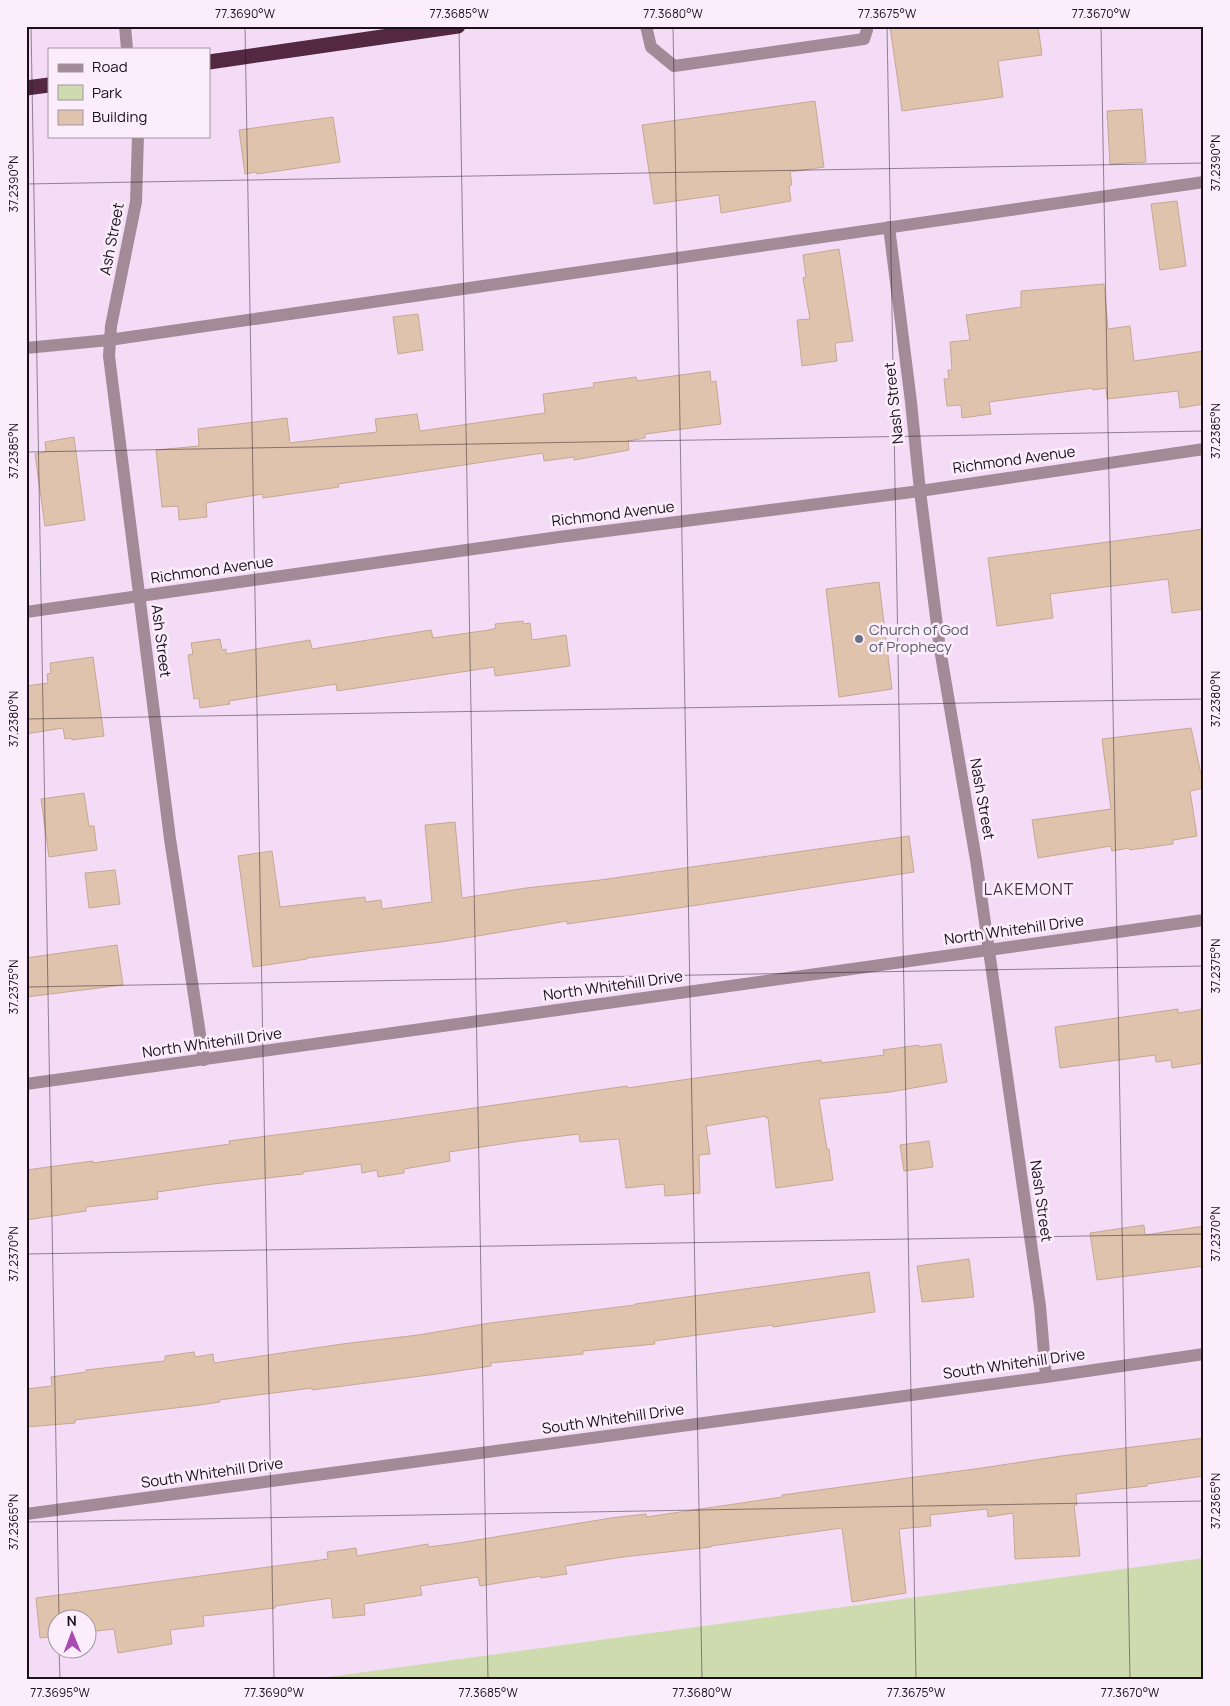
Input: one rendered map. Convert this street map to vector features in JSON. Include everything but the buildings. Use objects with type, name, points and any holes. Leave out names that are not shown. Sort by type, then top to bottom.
[{"type":"highway","points":[[210,62],[458,26]]},
{"type":"highway","points":[[26,88],[48,85]]},
{"type":"street","points":[[124,26],[127,48]]},
{"type":"street","points":[[646,26],[651,47],[674,66],[864,39],[867,30],[866,26]]},
{"type":"street","name":"Ash Street","points":[[138,138],[136,202],[109,340],[108,356],[170,839],[204,1060]]},
{"type":"street","points":[[26,348],[109,340],[1204,182]]},
{"type":"street","name":"Nash Street","points":[[889,227],[940,649],[976,860],[1040,1306],[1046,1377]]},
{"type":"street","name":"Richmond Avenue","points":[[26,612],[920,490],[1204,448]]},
{"type":"street","name":"North Whitehill Drive","points":[[26,1084],[1204,920]]},
{"type":"street","name":"South Whitehill Drive","points":[[26,1514],[1046,1377],[1204,1354]]},
{"type":"green space","points":[[1204,1558],[1204,1680],[306,1680]]},
{"type":"place","name":"Church of God of Prophecy","points":[[859,639]]},
{"type":"district","name":"LAKEMONT","points":[[1029,889]]}]
